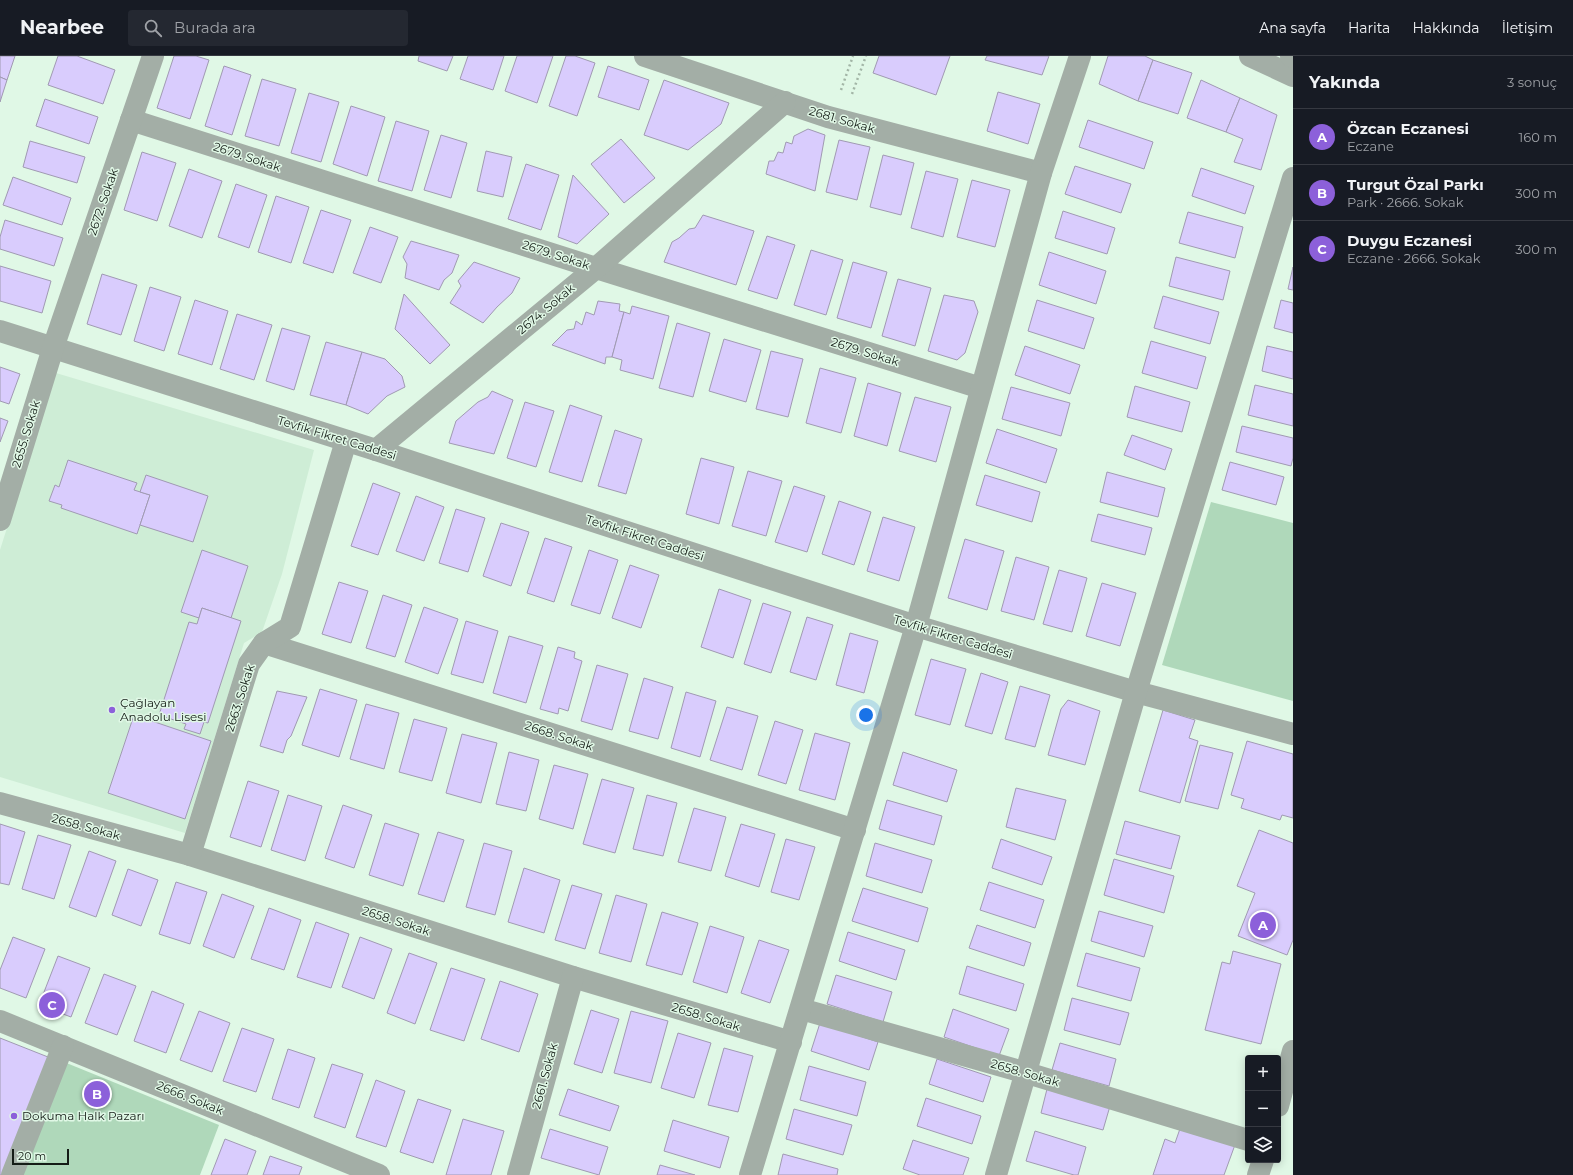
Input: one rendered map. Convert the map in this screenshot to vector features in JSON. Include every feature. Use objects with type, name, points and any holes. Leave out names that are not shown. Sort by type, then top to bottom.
[{"type":"street","name":"2672. Sokak","points":[[53,348],[153,56]]},
{"type":"street","name":"2681. Sokak","points":[[645,56],[828,117],[1041,173]]},
{"type":"street","points":[[750,1175],[916,626],[1041,173],[1080,56]]},
{"type":"street","points":[[1250,56],[1293,76]]},
{"type":"street","name":"2674. Sokak","points":[[376,450],[596,268],[785,102]]},
{"type":"street","name":"2679. Sokak","points":[[131,120],[596,268],[981,388]]},
{"type":"street","points":[[996,1175],[1027,1073],[1136,692],[1293,178]]},
{"type":"street","name":"Tevfik Fikret Caddesi","points":[[0,331],[376,450],[916,626],[1136,692],[1293,734]]},
{"type":"street","name":"2655. Sokak","points":[[0,520],[53,348]]},
{"type":"street","name":"2663. Sokak","points":[[190,855],[249,664],[264,643],[290,627],[346,441]]},
{"type":"street","name":"2668. Sokak","points":[[264,643],[855,830]]},
{"type":"street","name":"2658. Sokak","points":[[0,803],[190,855],[573,977],[791,1042]]},
{"type":"street","name":"2661. Sokak","points":[[518,1175],[573,977]]},
{"type":"street","name":"2658. Sokak","points":[[801,1009],[1027,1073],[1245,1139]]},
{"type":"street","name":"2666. Sokak","points":[[0,1021],[380,1175]]},
{"type":"street","points":[[12,1175],[63,1046]]},
{"type":"street","points":[[1281,1095],[1293,1051]]},
{"type":"street","points":[[1258,1175],[1262,1163]]},
{"type":"path","points":[[841,90],[853,56]]},
{"type":"path","points":[[852,94],[866,56]]},
{"type":"shaded area","name":"Çağlayan Anadolu Lisesi","points":[[56,373],[314,450],[282,574],[262,632],[244,643],[185,833],[0,777],[0,550]]},
{"type":"shaded area","points":[[1211,502],[1293,523],[1293,701],[1162,665]]},
{"type":"shaded area","points":[[64,1062],[219,1125],[200,1175],[20,1175]]},
{"type":"building","points":[[0,56],[15,56],[7,80],[0,77]]},
{"type":"building","points":[[58,56],[77,56],[115,70],[103,104],[48,85]]},
{"type":"building","points":[[174,56],[196,56],[209,60],[190,119],[157,108]]},
{"type":"building","points":[[419,56],[453,56],[447,71],[418,61]]},
{"type":"building","points":[[468,56],[504,56],[493,90],[460,79]]},
{"type":"building","points":[[517,56],[553,56],[537,103],[505,91]]},
{"type":"building","points":[[566,56],[575,56],[595,63],[577,116],[549,106]]},
{"type":"building","points":[[879,56],[950,56],[936,95],[873,73]]},
{"type":"building","points":[[987,56],[1049,56],[1042,75],[985,60]]},
{"type":"building","points":[[1108,56],[1145,56],[1153,60],[1138,101],[1099,84]]},
{"type":"building","points":[[1153,60],[1192,73],[1178,114],[1138,101]]},
{"type":"building","points":[[224,66],[251,75],[232,135],[205,126]]},
{"type":"building","points":[[608,66],[649,80],[639,110],[598,97]]},
{"type":"building","points":[[0,77],[7,80],[0,102]]},
{"type":"building","points":[[262,79],[296,89],[279,146],[245,136]]},
{"type":"building","points":[[664,80],[729,103],[721,124],[688,150],[644,135]]},
{"type":"building","points":[[1201,80],[1240,98],[1226,132],[1187,118]]},
{"type":"building","points":[[998,92],[1040,104],[1028,144],[987,131]]},
{"type":"building","points":[[309,93],[339,102],[321,162],[291,153]]},
{"type":"building","points":[[1240,98],[1277,115],[1261,170],[1234,162],[1243,139],[1226,132]]},
{"type":"building","points":[[45,99],[98,117],[89,144],[36,126]]},
{"type":"building","points":[[351,106],[385,117],[367,176],[333,164]]},
{"type":"building","points":[[1088,120],[1153,142],[1144,169],[1079,147]]},
{"type":"building","points":[[396,121],[429,131],[412,191],[378,181]]},
{"type":"building","points":[[808,129],[825,135],[815,191],[766,174],[769,161],[774,161],[778,152],[783,153],[786,142],[792,144],[794,136]]},
{"type":"building","points":[[441,135],[467,143],[451,198],[424,190]]},
{"type":"building","points":[[621,139],[655,178],[624,203],[591,164]]},
{"type":"building","points":[[839,140],[870,147],[857,200],[826,192]]},
{"type":"building","points":[[30,141],[85,157],[77,183],[23,167]]},
{"type":"building","points":[[486,151],[512,157],[503,197],[477,191]]},
{"type":"building","points":[[142,152],[176,163],[157,221],[124,210]]},
{"type":"building","points":[[883,155],[914,163],[901,215],[870,207]]},
{"type":"building","points":[[526,164],[559,175],[541,230],[508,219]]},
{"type":"building","points":[[1075,166],[1131,184],[1121,213],[1065,194]]},
{"type":"building","points":[[1201,168],[1254,186],[1245,214],[1192,196]]},
{"type":"building","points":[[189,169],[222,181],[202,238],[169,226]]},
{"type":"building","points":[[926,171],[958,179],[943,237],[911,228]]},
{"type":"building","points":[[573,175],[609,214],[577,244],[558,237]]},
{"type":"building","points":[[13,177],[71,198],[62,225],[3,205]]},
{"type":"building","points":[[972,180],[1010,190],[995,247],[957,237]]},
{"type":"building","points":[[236,184],[267,195],[249,248],[218,237]]},
{"type":"building","points":[[276,196],[309,207],[291,263],[258,252]]},
{"type":"building","points":[[321,210],[351,220],[333,273],[303,263]]},
{"type":"building","points":[[1063,211],[1115,228],[1107,254],[1055,238]]},
{"type":"building","points":[[1188,212],[1243,227],[1235,258],[1179,243]]},
{"type":"building","points":[[703,215],[754,231],[736,285],[664,262],[672,242],[689,229],[695,228]]},
{"type":"building","points":[[5,220],[63,238],[54,266],[0,249],[0,237]]},
{"type":"building","points":[[370,227],[398,237],[381,283],[353,273]]},
{"type":"building","points":[[767,236],[795,245],[777,299],[748,290]]},
{"type":"building","points":[[411,241],[459,255],[452,273],[444,280],[439,290],[405,278],[407,264],[403,257]]},
{"type":"building","points":[[811,250],[843,260],[826,315],[794,305]]},
{"type":"building","points":[[1049,252],[1106,271],[1096,304],[1039,285]]},
{"type":"building","points":[[1176,257],[1230,271],[1223,300],[1169,286]]},
{"type":"building","points":[[474,262],[520,278],[512,293],[483,323],[450,303],[461,286],[458,281]]},
{"type":"building","points":[[853,262],[887,272],[871,328],[837,318]]},
{"type":"building","points":[[0,266],[51,281],[42,313],[0,301]]},
{"type":"building","points":[[1293,267],[1293,290],[1288,289]]},
{"type":"building","points":[[102,274],[137,285],[121,335],[87,324]]},
{"type":"building","points":[[898,279],[931,288],[915,346],[882,336]]},
{"type":"building","points":[[150,287],[181,297],[164,351],[134,341]]},
{"type":"building","points":[[404,294],[450,345],[430,364],[395,329]]},
{"type":"building","points":[[944,295],[974,301],[978,312],[965,353],[957,360],[928,351]]},
{"type":"building","points":[[1163,296],[1219,312],[1210,344],[1154,328]]},
{"type":"building","points":[[195,300],[228,311],[212,365],[178,354]]},
{"type":"building","points":[[1037,300],[1094,318],[1084,349],[1028,331]]},
{"type":"building","points":[[1281,300],[1293,303],[1293,333],[1274,328]]},
{"type":"building","points":[[598,301],[620,304],[619,311],[624,312],[612,357],[606,357],[605,364],[552,345],[567,330],[574,329],[576,321],[582,325],[586,312],[594,315]]},
{"type":"building","points":[[632,306],[669,316],[653,379],[620,370],[622,360],[612,357],[624,312],[630,314]]},
{"type":"building","points":[[237,314],[272,325],[254,380],[220,369]]},
{"type":"building","points":[[677,323],[710,333],[693,397],[659,388]]},
{"type":"building","points":[[282,328],[310,336],[294,390],[266,381]]},
{"type":"building","points":[[724,339],[761,350],[746,402],[709,391]]},
{"type":"building","points":[[1151,341],[1206,357],[1197,389],[1142,373]]},
{"type":"building","points":[[326,342],[362,352],[346,405],[310,395]]},
{"type":"building","points":[[1025,346],[1080,365],[1070,394],[1015,375]]},
{"type":"building","points":[[1267,346],[1293,352],[1293,379],[1262,371]]},
{"type":"building","points":[[771,351],[803,359],[788,417],[756,409]]},
{"type":"building","points":[[362,352],[385,359],[402,376],[405,387],[387,396],[368,414],[346,405]]},
{"type":"building","points":[[0,367],[20,374],[9,404],[0,401]]},
{"type":"building","points":[[820,368],[856,378],[841,433],[806,423]]},
{"type":"building","points":[[868,383],[901,393],[887,446],[854,436]]},
{"type":"building","points":[[1255,385],[1293,394],[1293,426],[1248,415]]},
{"type":"building","points":[[1135,386],[1190,402],[1182,432],[1127,417]]},
{"type":"building","points":[[1011,387],[1070,403],[1061,436],[1002,419]]},
{"type":"building","points":[[492,391],[513,400],[494,454],[449,443],[456,421],[478,402],[488,397]]},
{"type":"building","points":[[915,397],[951,407],[936,462],[899,451]]},
{"type":"building","points":[[525,402],[554,411],[536,467],[507,458]]},
{"type":"building","points":[[570,405],[602,416],[582,482],[549,472]]},
{"type":"building","points":[[0,418],[8,421],[0,442]]},
{"type":"building","points":[[1242,426],[1293,438],[1293,458],[1291,466],[1236,452]]},
{"type":"building","points":[[997,429],[1057,449],[1046,483],[986,463]]},
{"type":"building","points":[[615,430],[642,439],[626,494],[598,486]]},
{"type":"building","points":[[1132,435],[1172,449],[1165,470],[1124,455]]},
{"type":"building","points":[[701,458],[734,467],[719,524],[686,514]]},
{"type":"building","points":[[68,460],[137,483],[134,490],[150,495],[137,534],[61,508],[62,505],[49,501],[55,485],[59,487]]},
{"type":"building","points":[[1230,462],[1284,477],[1276,505],[1222,490]]},
{"type":"building","points":[[748,471],[782,481],[766,536],[732,526]]},
{"type":"building","points":[[1107,472],[1165,488],[1158,517],[1100,502]]},
{"type":"building","points":[[146,475],[208,496],[193,542],[140,525],[150,495],[140,492]]},
{"type":"building","points":[[985,475],[1040,492],[1032,522],[976,505]]},
{"type":"building","points":[[373,483],[400,493],[378,555],[351,546]]},
{"type":"building","points":[[794,486],[825,496],[807,552],[775,542]]},
{"type":"building","points":[[416,496],[444,507],[424,561],[396,551]]},
{"type":"building","points":[[839,501],[871,512],[854,565],[822,554]]},
{"type":"building","points":[[456,509],[485,518],[468,572],[439,563]]},
{"type":"building","points":[[1098,514],[1152,528],[1145,555],[1091,541]]},
{"type":"building","points":[[883,517],[915,527],[899,581],[867,571]]},
{"type":"building","points":[[501,523],[529,532],[511,586],[483,576]]},
{"type":"building","points":[[545,538],[572,547],[554,602],[527,593]]},
{"type":"building","points":[[965,539],[1004,551],[987,610],[948,598]]},
{"type":"building","points":[[202,550],[248,566],[231,618],[202,608],[199,618],[181,612]]},
{"type":"building","points":[[589,550],[618,560],[600,614],[571,605]]},
{"type":"building","points":[[1016,557],[1049,567],[1034,620],[1001,611]]},
{"type":"building","points":[[630,565],[659,575],[641,628],[612,618]]},
{"type":"building","points":[[1059,570],[1087,578],[1072,632],[1043,624]]},
{"type":"building","points":[[339,582],[368,591],[351,643],[322,634]]},
{"type":"building","points":[[1102,583],[1136,593],[1120,646],[1086,636]]},
{"type":"building","points":[[719,589],[751,600],[733,658],[701,647]]},
{"type":"building","points":[[383,595],[412,605],[395,657],[366,648]]},
{"type":"building","points":[[763,603],[791,612],[771,673],[744,664]]},
{"type":"building","points":[[424,607],[458,619],[438,674],[405,662]]},
{"type":"building","points":[[202,608],[241,621],[208,723],[204,722],[200,734],[184,729],[186,724],[159,715],[189,622],[197,624]]},
{"type":"building","points":[[807,617],[833,625],[816,680],[790,672]]},
{"type":"building","points":[[466,621],[498,631],[483,683],[451,674]]},
{"type":"building","points":[[850,633],[878,641],[864,693],[836,685]]},
{"type":"building","points":[[509,636],[543,646],[526,703],[493,693]]},
{"type":"building","points":[[558,647],[575,652],[574,658],[582,661],[568,711],[559,708],[558,714],[540,709]]},
{"type":"building","points":[[931,659],[966,669],[950,725],[915,715]]},
{"type":"building","points":[[597,665],[628,674],[612,730],[581,721]]},
{"type":"building","points":[[981,673],[1008,682],[992,734],[965,726]]},
{"type":"building","points":[[644,678],[673,687],[658,739],[629,731]]},
{"type":"building","points":[[1020,686],[1050,695],[1035,747],[1005,739]]},
{"type":"building","points":[[320,689],[357,700],[339,757],[302,745]]},
{"type":"building","points":[[277,691],[307,697],[291,736],[287,740],[283,753],[260,746]]},
{"type":"building","points":[[686,692],[716,701],[700,757],[671,748]]},
{"type":"building","points":[[1068,700],[1100,711],[1085,765],[1048,755],[1061,709]]},
{"type":"building","points":[[366,704],[399,713],[384,769],[350,759]]},
{"type":"building","points":[[727,707],[758,716],[742,770],[710,760]]},
{"type":"building","points":[[1163,710],[1195,720],[1189,738],[1198,741],[1180,803],[1139,791]]},
{"type":"building","points":[[134,715],[211,741],[185,819],[108,793]]},
{"type":"building","points":[[414,719],[447,728],[432,781],[399,772]]},
{"type":"building","points":[[775,721],[803,730],[786,784],[758,775]]},
{"type":"building","points":[[815,733],[850,743],[835,800],[799,790]]},
{"type":"building","points":[[462,734],[497,743],[481,803],[446,793]]},
{"type":"building","points":[[1247,741],[1293,754],[1293,818],[1282,815],[1280,820],[1241,808],[1244,799],[1231,795]]},
{"type":"building","points":[[1200,745],[1233,753],[1218,809],[1185,801]]},
{"type":"building","points":[[509,752],[539,760],[526,811],[496,804]]},
{"type":"building","points":[[903,752],[957,770],[947,802],[893,785]]},
{"type":"building","points":[[554,765],[588,774],[573,829],[539,819]]},
{"type":"building","points":[[602,779],[634,788],[615,853],[583,844]]},
{"type":"building","points":[[248,781],[279,791],[261,847],[230,837]]},
{"type":"building","points":[[1016,788],[1066,800],[1055,840],[1006,827]]},
{"type":"building","points":[[288,795],[322,806],[305,861],[271,850]]},
{"type":"building","points":[[647,795],[677,803],[663,856],[633,849]]},
{"type":"building","points":[[887,800],[942,816],[934,845],[879,829]]},
{"type":"building","points":[[343,805],[372,815],[354,868],[325,858]]},
{"type":"building","points":[[694,808],[726,817],[711,871],[678,862]]},
{"type":"building","points":[[1125,821],[1180,836],[1171,869],[1116,854]]},
{"type":"building","points":[[385,823],[419,834],[403,886],[369,875]]},
{"type":"building","points":[[0,824],[25,832],[9,885],[0,883]]},
{"type":"building","points":[[741,824],[775,834],[759,887],[725,876]]},
{"type":"building","points":[[1259,830],[1293,843],[1293,940],[1287,955],[1238,936],[1255,893],[1237,886]]},
{"type":"building","points":[[438,832],[464,840],[444,902],[418,894]]},
{"type":"building","points":[[38,835],[71,845],[54,899],[22,889]]},
{"type":"building","points":[[786,839],[815,847],[799,900],[771,892]]},
{"type":"building","points":[[1001,839],[1052,857],[1042,885],[992,868]]},
{"type":"building","points":[[484,843],[512,851],[495,915],[466,907]]},
{"type":"building","points":[[875,843],[932,860],[922,893],[866,876]]},
{"type":"building","points":[[89,851],[116,861],[96,917],[69,907]]},
{"type":"building","points":[[1114,859],[1174,876],[1164,913],[1104,895]]},
{"type":"building","points":[[524,868],[560,880],[544,933],[508,922]]},
{"type":"building","points":[[128,869],[158,880],[141,926],[112,915]]},
{"type":"building","points":[[176,882],[207,892],[190,944],[159,934]]},
{"type":"building","points":[[989,882],[1044,900],[1035,928],[980,910]]},
{"type":"building","points":[[572,885],[602,894],[585,949],[555,940]]},
{"type":"building","points":[[863,888],[928,908],[918,942],[852,921]]},
{"type":"building","points":[[222,894],[254,906],[234,958],[203,946]]},
{"type":"building","points":[[616,895],[647,904],[631,962],[599,953]]},
{"type":"building","points":[[269,908],[301,920],[284,970],[251,959]]},
{"type":"building","points":[[1099,911],[1153,926],[1144,957],[1091,941]]},
{"type":"building","points":[[662,912],[698,923],[682,975],[646,965]]},
{"type":"building","points":[[316,922],[349,934],[331,988],[297,977]]},
{"type":"building","points":[[977,925],[1031,943],[1024,966],[969,948]]},
{"type":"building","points":[[710,926],[744,937],[727,993],[693,982]]},
{"type":"building","points":[[848,932],[905,950],[896,980],[839,961]]},
{"type":"building","points":[[13,937],[45,949],[26,998],[0,988],[0,970]]},
{"type":"building","points":[[360,937],[392,949],[374,999],[342,987]]},
{"type":"building","points":[[759,940],[789,950],[770,1003],[741,993]]},
{"type":"building","points":[[1233,951],[1281,964],[1261,1044],[1205,1030],[1222,962],[1230,964]]},
{"type":"building","points":[[409,953],[437,963],[415,1024],[387,1013]]},
{"type":"building","points":[[1086,953],[1140,968],[1131,1001],[1077,986]]},
{"type":"building","points":[[58,956],[90,968],[71,1017],[39,1005]]},
{"type":"building","points":[[967,966],[1024,984],[1016,1011],[959,994]]},
{"type":"building","points":[[451,968],[485,979],[464,1041],[430,1030]]},
{"type":"building","points":[[104,974],[136,986],[117,1035],[85,1023]]},
{"type":"building","points":[[836,975],[892,992],[883,1022],[827,1004]]},
{"type":"building","points":[[500,981],[538,994],[519,1052],[481,1039]]},
{"type":"building","points":[[152,991],[184,1004],[166,1053],[134,1041]]},
{"type":"building","points":[[1072,998],[1129,1013],[1120,1045],[1064,1030]]},
{"type":"building","points":[[953,1009],[1009,1029],[999,1056],[944,1037]]},
{"type":"building","points":[[591,1010],[619,1019],[602,1073],[574,1064]]},
{"type":"building","points":[[199,1011],[230,1023],[212,1072],[180,1060]]},
{"type":"building","points":[[631,1011],[668,1021],[651,1083],[614,1073]]},
{"type":"building","points":[[820,1023],[878,1042],[869,1070],[811,1051]]},
{"type":"building","points":[[242,1028],[274,1039],[256,1092],[223,1081]]},
{"type":"building","points":[[678,1033],[711,1043],[694,1098],[661,1088]]},
{"type":"building","name":"Dokuma Halk Pazarı","points":[[0,1038],[48,1057],[6,1175],[0,1175]]},
{"type":"building","points":[[1060,1043],[1116,1059],[1109,1086],[1052,1070]]},
{"type":"building","points":[[724,1048],[753,1056],[738,1112],[708,1105]]},
{"type":"building","points":[[288,1049],[315,1058],[299,1108],[272,1099]]},
{"type":"building","points":[[937,1059],[991,1077],[983,1102],[929,1084]]},
{"type":"building","points":[[332,1064],[363,1074],[345,1128],[314,1117]]},
{"type":"building","points":[[809,1066],[866,1082],[857,1116],[800,1100]]},
{"type":"building","points":[[376,1080],[405,1091],[386,1147],[356,1137]]},
{"type":"building","points":[[568,1089],[619,1106],[610,1131],[559,1115]]},
{"type":"building","points":[[1047,1089],[1110,1106],[1103,1130],[1041,1113]]},
{"type":"building","points":[[926,1098],[981,1116],[972,1144],[917,1126]]},
{"type":"building","points":[[418,1099],[451,1110],[433,1163],[400,1152]]},
{"type":"building","points":[[794,1109],[852,1125],[843,1155],[786,1139]]},
{"type":"building","points":[[463,1119],[504,1131],[491,1175],[446,1175]]},
{"type":"building","points":[[673,1120],[729,1137],[720,1168],[664,1151]]},
{"type":"building","points":[[1182,1123],[1236,1142],[1224,1175],[1153,1175],[1165,1139],[1175,1143]]},
{"type":"building","points":[[550,1129],[608,1147],[599,1175],[541,1158]]},
{"type":"building","points":[[1035,1131],[1086,1147],[1078,1175],[1026,1161]]},
{"type":"building","points":[[225,1139],[256,1151],[247,1175],[211,1175]]},
{"type":"building","points":[[913,1140],[969,1158],[963,1175],[920,1175],[903,1169]]},
{"type":"building","points":[[783,1154],[838,1169],[837,1175],[778,1175]]},
{"type":"building","points":[[270,1156],[302,1167],[299,1175],[263,1175]]},
{"type":"building","points":[[660,1165],[695,1175],[657,1175]]},
{"type":"place","name":"Çağlayan Anadolu Lisesi","points":[[112,710]]},
{"type":"place","name":"Özcan Eczanesi","points":[[1263,925]]},
{"type":"place","name":"Duygu Eczanesi","points":[[52,1005]]},
{"type":"place","name":"Turgut Özal Parkı","points":[[97,1094]]},
{"type":"place","name":"Dokuma Halk Pazarı","points":[[14,1116]]}]
